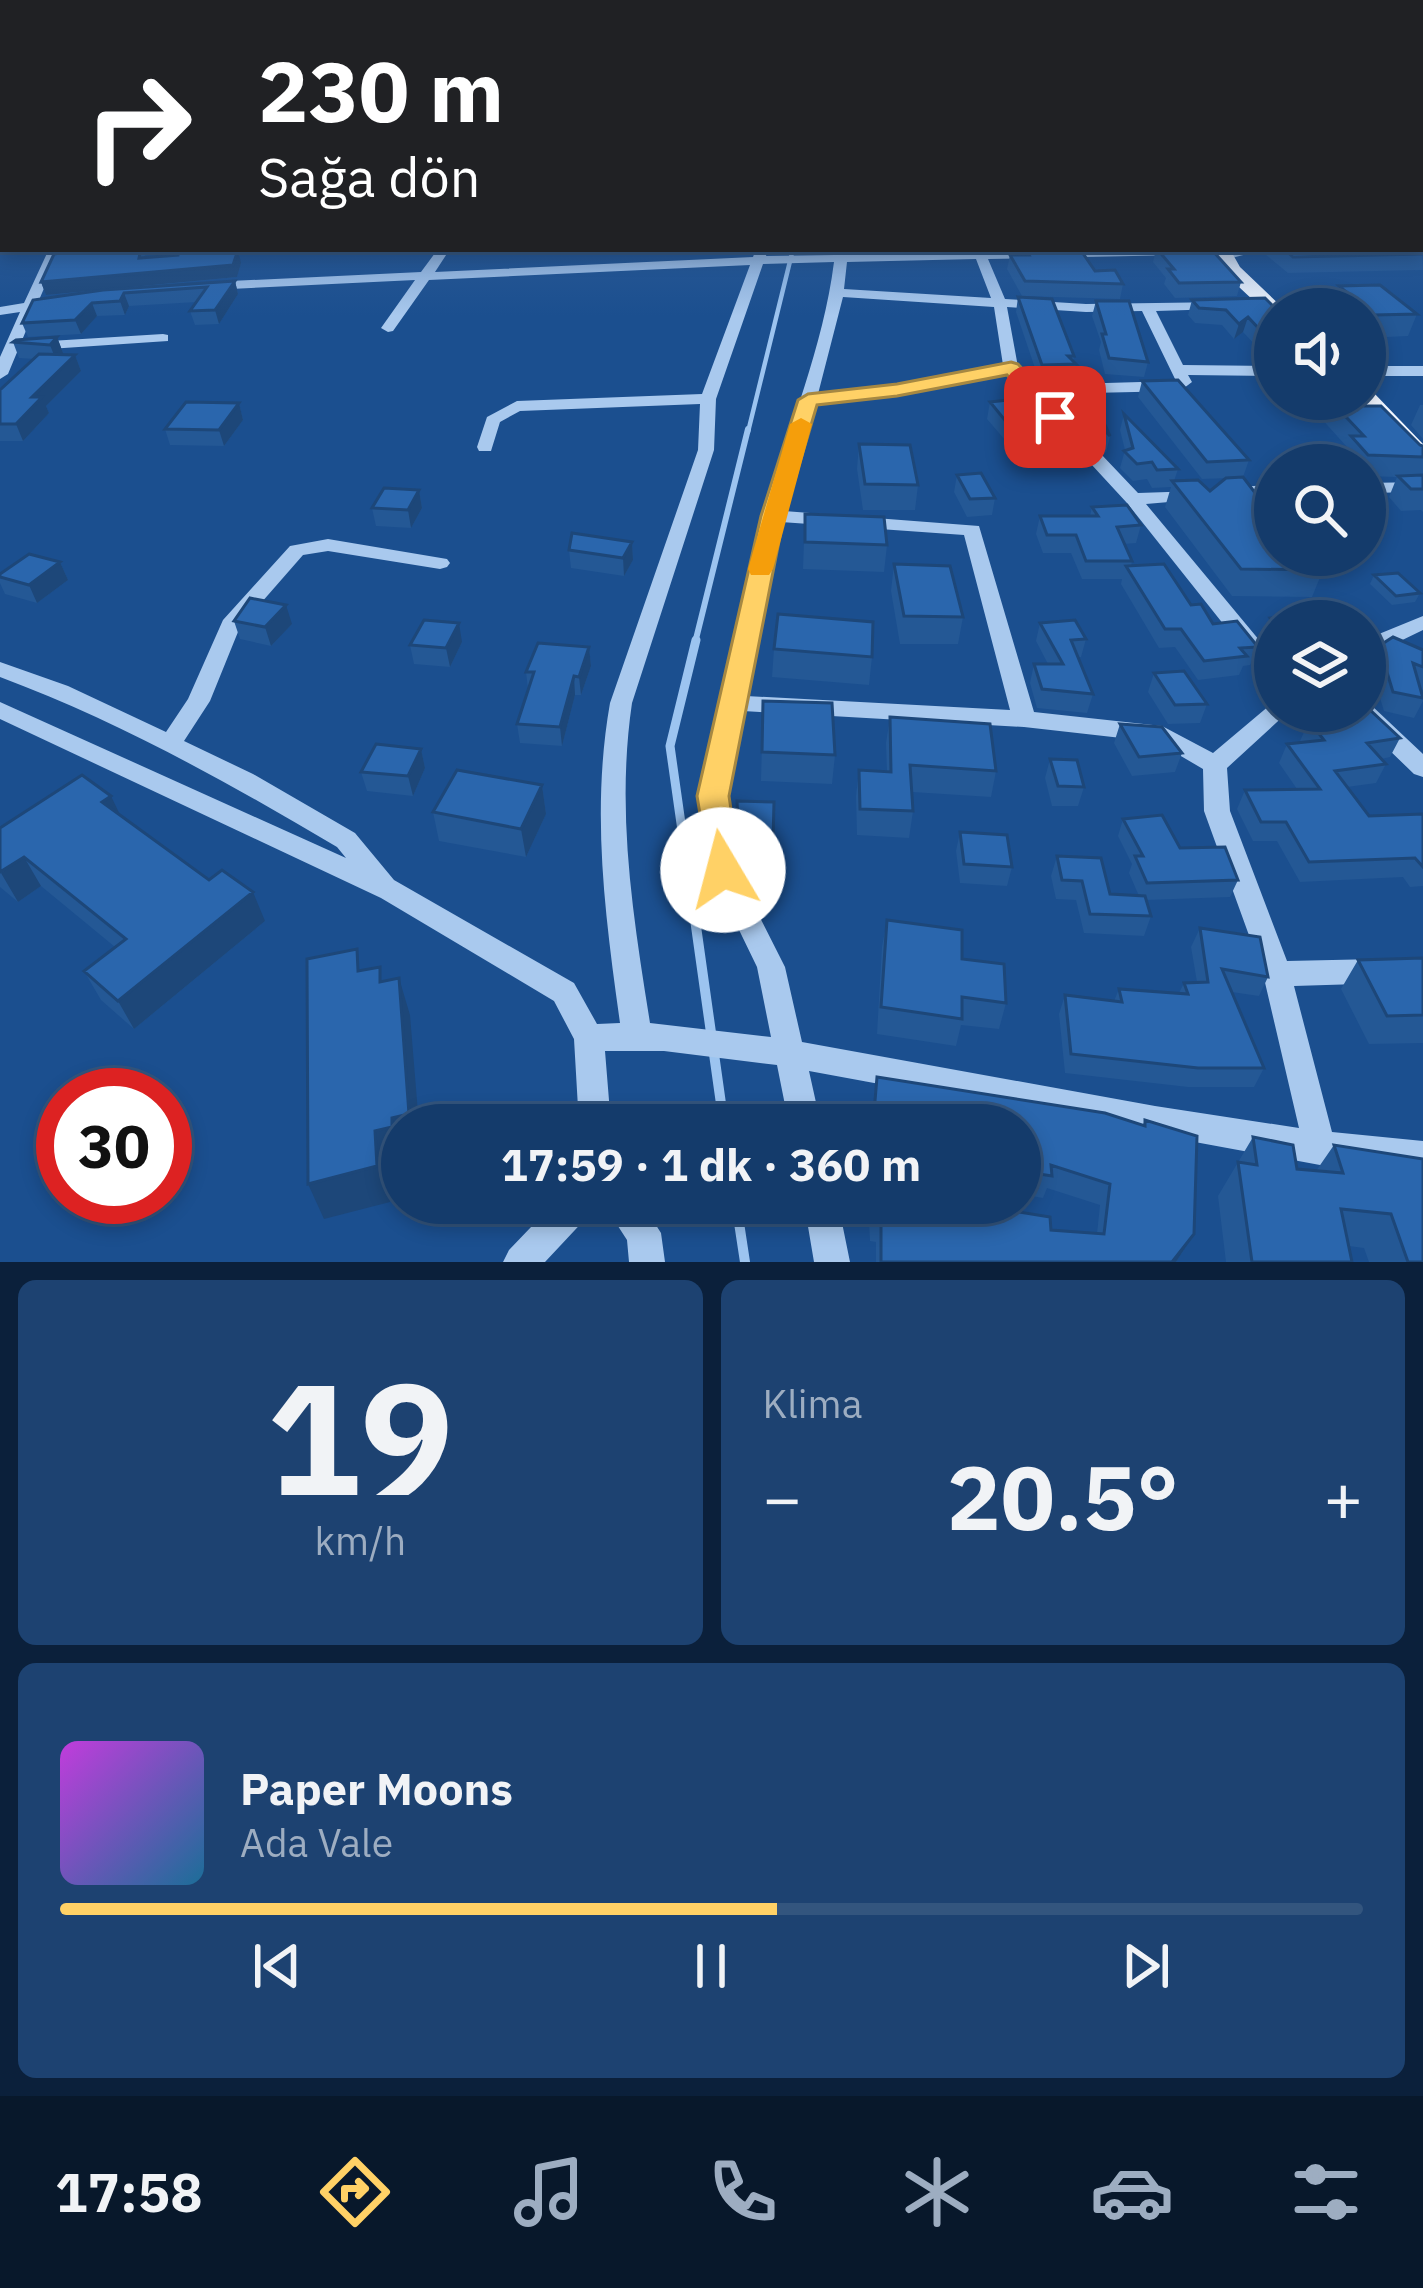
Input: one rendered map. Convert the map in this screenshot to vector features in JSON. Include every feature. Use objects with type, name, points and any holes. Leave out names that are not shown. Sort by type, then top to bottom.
[{"type":"main road","points":[[1198,252],[1228,253],[1254,291]]},
{"type":"main road","points":[[1198,252],[1254,295]]},
{"type":"main road","points":[[1386,419],[1423,458]]},
{"type":"street","points":[[388,328],[442,252]]},
{"type":"street","points":[[201,287],[761,256],[980,252],[1000,304],[1011,368],[1133,499],[1254,648]]},
{"type":"street","points":[[0,374],[54,254],[74,256]]},
{"type":"street","points":[[637,1034],[610,808],[613,742],[621,703],[706,450],[708,399],[761,256]]},
{"type":"street","points":[[801,1104],[771,967],[723,870],[713,796],[772,516],[837,293],[834,256]]},
{"type":"street","points":[[837,293],[1000,304],[1228,304]]},
{"type":"street","points":[[0,311],[68,300]]},
{"type":"street","points":[[1030,390],[1180,386],[1184,382],[1179,370],[1146,305]]},
{"type":"street","points":[[15,347],[163,338]]},
{"type":"street","points":[[808,400],[897,390],[1011,368]]},
{"type":"street","points":[[1179,370],[1254,370]]},
{"type":"street","points":[[1386,371],[1423,371]]},
{"type":"street","points":[[485,447],[494,420],[517,406],[708,399]]},
{"type":"street","points":[[1386,488],[1423,487]]},
{"type":"street","points":[[1133,499],[1254,491]]},
{"type":"street","points":[[772,516],[972,530],[1024,719]]},
{"type":"street","points":[[170,745],[199,701],[230,625],[297,550],[328,545],[440,563]]},
{"type":"street","points":[[1386,647],[1423,622]]},
{"type":"street","points":[[0,669],[60,692],[244,780],[346,840],[389,890]]},
{"type":"street","points":[[730,703],[1024,719],[1162,734],[1215,765]]},
{"type":"street","points":[[0,710],[389,890],[564,992],[589,1038],[594,1104]]},
{"type":"street","points":[[1215,765],[1254,732]]},
{"type":"street","points":[[1385,732],[1423,768]]},
{"type":"street","points":[[1215,765],[1217,811],[1277,974],[1320,1149]]},
{"type":"street","points":[[1277,974],[1423,970]]},
{"type":"street","points":[[589,1038],[637,1034],[791,1054],[1320,1149],[1423,1156]]},
{"type":"street","points":[[521,1262],[557,1224]]},
{"type":"street","points":[[637,1224],[644,1233],[647,1262]]},
{"type":"street","points":[[824,1224],[832,1262]]},
{"type":"building","points":[[140,252],[139,258],[237,252],[233,265],[41,282],[54,254]]},
{"type":"building","points":[[1082,252],[1095,271],[1115,270],[1123,284],[1025,281],[1010,255]]},
{"type":"building","points":[[1160,252],[1214,252],[1241,282],[1179,283],[1168,269],[1174,269]]},
{"type":"building","points":[[1287,252],[1423,254],[1293,257]]},
{"type":"building","points":[[235,281],[215,310],[190,311],[207,287],[124,293],[120,301],[92,303],[75,320],[22,323],[33,300]]},
{"type":"building","points":[[1380,285],[1384,288],[1341,288]]},
{"type":"building","points":[[1386,290],[1417,314],[1386,315]]},
{"type":"building","points":[[1018,297],[1052,299],[1074,356],[1068,356],[1076,364],[1042,365]]},
{"type":"building","points":[[1254,298],[1254,323],[1248,317],[1239,324],[1226,310],[1199,308],[1192,300]]},
{"type":"building","points":[[1096,301],[1129,301],[1148,362],[1109,358]]},
{"type":"building","points":[[57,337],[50,345],[13,342],[16,340]]},
{"type":"building","points":[[39,354],[75,355],[32,397],[42,397],[16,424],[0,424],[0,390]]},
{"type":"building","points":[[1178,380],[1249,460],[1207,462],[1142,381]]},
{"type":"building","points":[[1058,382],[1086,382],[1110,436]]},
{"type":"building","points":[[1017,399],[1036,421],[1008,424],[990,402]]},
{"type":"building","points":[[186,402],[239,403],[219,430],[165,429]]},
{"type":"building","points":[[1386,411],[1423,446],[1423,457],[1386,456],[1386,444],[1358,444],[1351,436],[1364,436],[1349,420],[1386,420]]},
{"type":"building","points":[[1124,414],[1178,469],[1157,470],[1152,462],[1137,464],[1124,451],[1133,448]]},
{"type":"building","points":[[859,444],[910,445],[918,485],[865,484]]},
{"type":"building","points":[[981,473],[995,498],[970,499],[957,475]]},
{"type":"building","points":[[1423,475],[1423,489],[1411,489],[1398,476]]},
{"type":"building","points":[[1243,477],[1254,491],[1254,569],[1241,569],[1172,481],[1198,480],[1210,491],[1226,478]]},
{"type":"building","points":[[384,488],[419,490],[408,510],[372,508]]},
{"type":"building","points":[[1127,505],[1141,525],[1117,527],[1132,561],[1086,561],[1076,535],[1047,535],[1040,516],[1098,516],[1092,507]]},
{"type":"building","points":[[805,514],[884,517],[887,545],[805,542]]},
{"type":"building","points":[[572,533],[632,542],[623,558],[569,550]]},
{"type":"building","points":[[29,554],[60,562],[29,585],[0,577],[0,574]]},
{"type":"building","points":[[894,564],[950,566],[963,617],[904,616]]},
{"type":"building","points":[[1164,564],[1191,605],[1201,604],[1213,624],[1237,621],[1254,647],[1240,648],[1247,656],[1204,661],[1181,629],[1165,629],[1126,566]]},
{"type":"building","points":[[1398,573],[1420,593],[1396,596],[1375,576]]},
{"type":"building","points":[[250,598],[286,605],[265,627],[234,621]]},
{"type":"building","points":[[778,614],[873,622],[872,657],[774,649]]},
{"type":"building","points":[[424,620],[459,623],[446,648],[410,645]]},
{"type":"building","points":[[1075,620],[1086,639],[1071,640],[1093,694],[1042,689],[1034,664],[1063,664],[1040,623]]},
{"type":"building","points":[[1393,637],[1423,650],[1423,667],[1413,663],[1423,698],[1393,692],[1386,669],[1386,642]]},
{"type":"building","points":[[538,643],[589,647],[579,677],[574,676],[560,727],[517,724],[534,672],[526,672]]},
{"type":"building","points":[[1184,671],[1207,704],[1175,705],[1154,673]]},
{"type":"building","points":[[763,701],[832,703],[835,755],[762,752]]},
{"type":"building","points":[[890,717],[990,724],[996,771],[910,765],[913,811],[860,809],[859,770],[891,772]]},
{"type":"building","points":[[1120,724],[1162,727],[1182,753],[1139,757]]},
{"type":"building","points":[[1386,725],[1400,738],[1367,743],[1386,764],[1335,771],[1369,816],[1423,814],[1423,867],[1415,858],[1309,862],[1286,822],[1261,822],[1245,790],[1320,789],[1287,744],[1324,740],[1318,732],[1386,732]]},
{"type":"building","points":[[376,744],[421,749],[408,776],[361,772]]},
{"type":"building","points":[[1050,759],[1077,760],[1084,787],[1058,786]]},
{"type":"building","points":[[457,770],[542,785],[521,829],[433,812]]},
{"type":"building","points":[[82,775],[111,796],[102,802],[209,880],[222,870],[253,892],[118,1001],[84,971],[126,939],[24,857],[0,872],[0,828]]},
{"type":"building","points":[[737,801],[774,802],[773,841],[739,839]]},
{"type":"building","points":[[1162,815],[1180,848],[1225,847],[1238,880],[1147,883],[1135,856],[1143,856],[1123,819]]},
{"type":"building","points":[[960,832],[1007,835],[1012,867],[964,864]]},
{"type":"building","points":[[1057,856],[1101,858],[1110,894],[1145,896],[1151,916],[1090,914],[1082,881],[1062,880]]},
{"type":"building","points":[[887,920],[962,930],[962,959],[1004,964],[1006,1003],[962,997],[962,1019],[881,1007]]},
{"type":"building","points":[[1200,928],[1260,937],[1268,977],[1222,969],[1264,1068],[1198,1068],[1071,1054],[1065,995],[1122,1002],[1119,989],[1188,994],[1184,983],[1208,982]]},
{"type":"building","points":[[357,949],[358,971],[380,967],[380,982],[399,978],[408,1104],[381,1104],[381,1130],[375,1131],[377,1166],[308,1184],[307,959]]},
{"type":"building","points":[[1423,958],[1423,1015],[1387,1016],[1358,960]]},
{"type":"building","points":[[877,1077],[1105,1113],[1145,1126],[1145,1120],[1197,1136],[1194,1234],[1172,1262],[881,1262],[881,1224],[1041,1224],[1041,1216],[1050,1217],[1051,1230],[1104,1234],[1110,1184],[1051,1165],[1052,1176],[1041,1174],[1041,1104],[875,1104]]},
{"type":"building","points":[[1253,1137],[1293,1145],[1297,1169],[1343,1173],[1334,1145],[1423,1159],[1423,1262],[1408,1262],[1391,1214],[1341,1209],[1352,1262],[1252,1262],[1238,1162],[1257,1165]]},
{"type":"waterway","points":[[748,432],[792,252]]},
{"type":"waterway","points":[[695,643],[748,429]]},
{"type":"waterway","points":[[694,915],[670,746],[696,640]]},
{"type":"waterway","points":[[694,912],[721,1104]]},
{"type":"waterway","points":[[739,1224],[745,1262]]},
{"type":"slow traffic","points":[[760,569],[801,424]]},
{"type":"route","points":[[723,870],[713,796],[772,516],[808,400],[897,390],[1011,368],[1055,417]]}]
